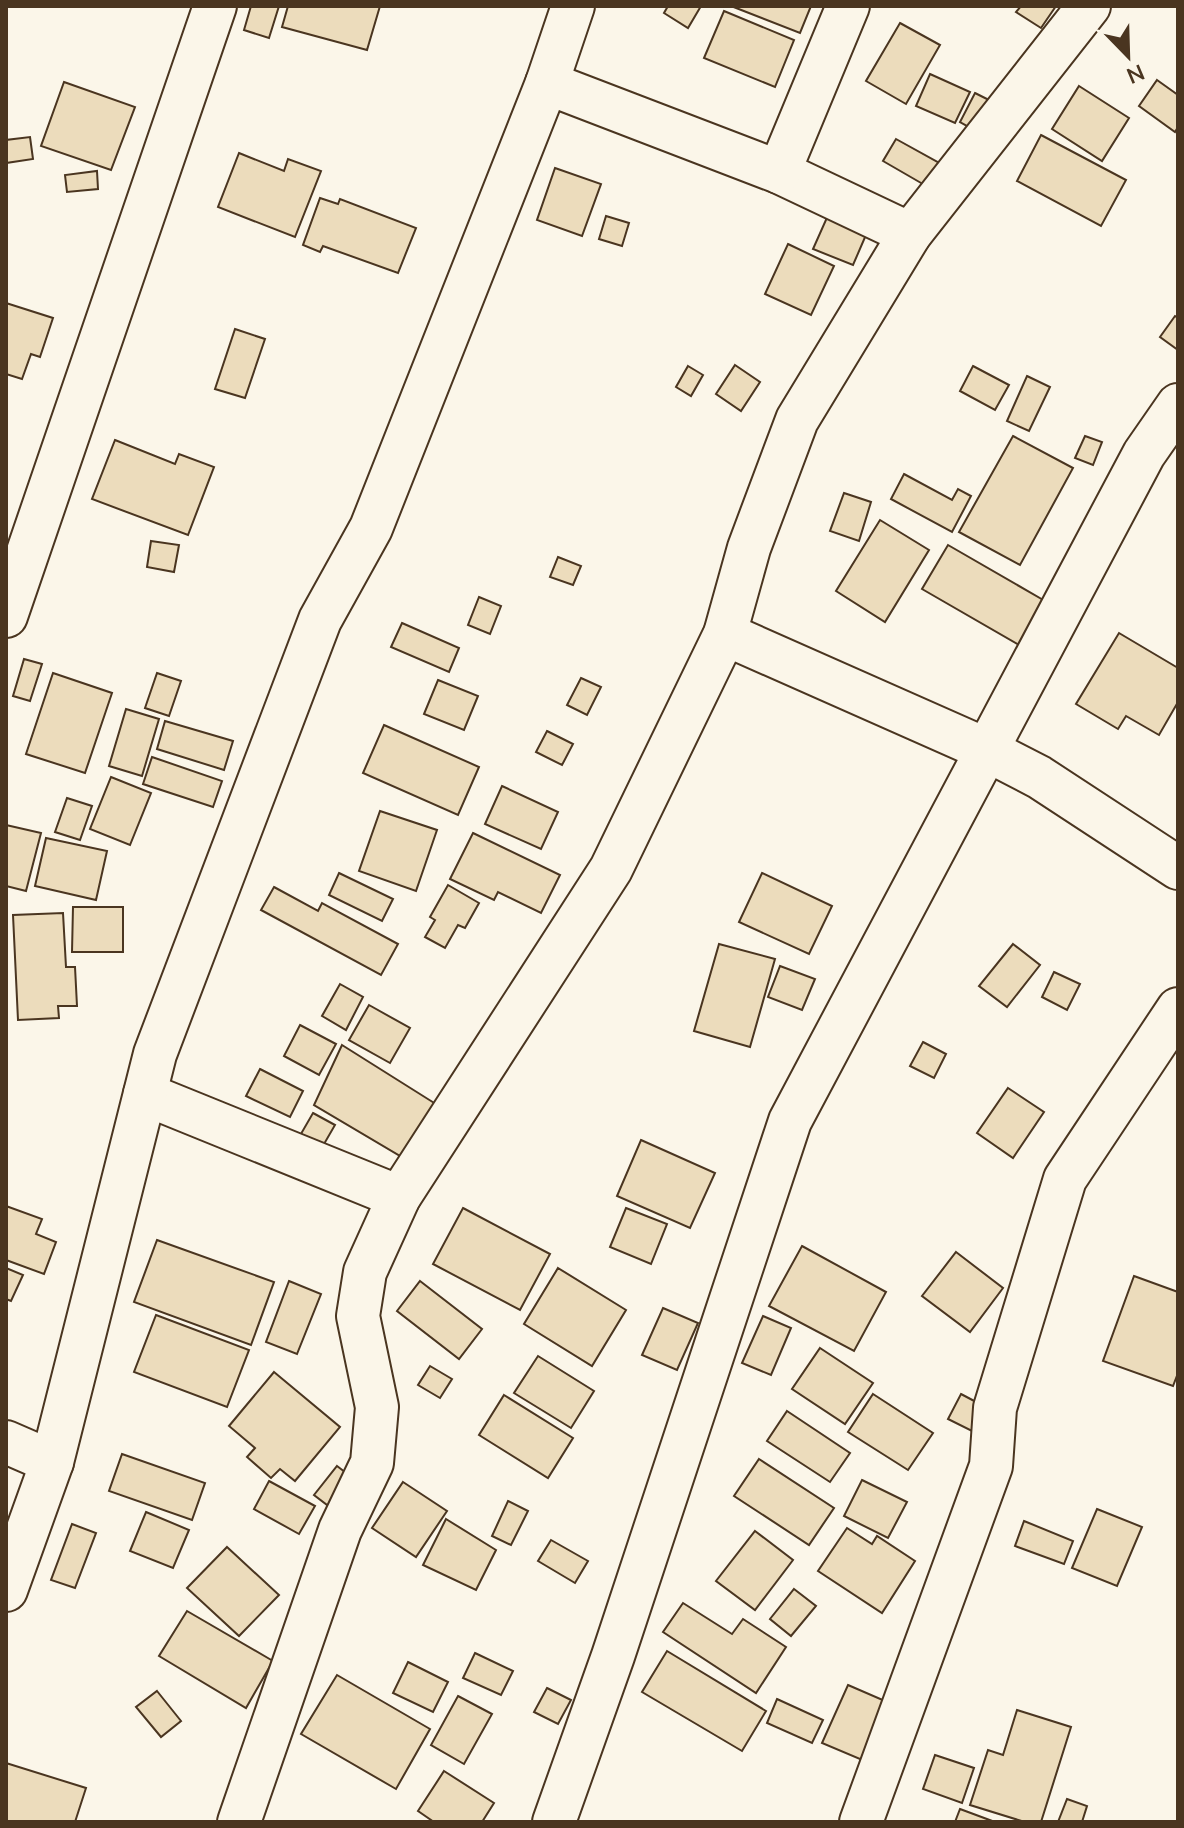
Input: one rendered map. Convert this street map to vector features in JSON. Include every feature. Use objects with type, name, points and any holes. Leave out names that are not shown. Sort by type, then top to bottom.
[{"type":"street","points":[[6,616],[215,6]]},
{"type":"street","points":[[6,1590],[52,1462],[155,1054],[320,620],[371,528],[547,83],[573,6]]},
{"type":"street","points":[[779,172],[848,6]]},
{"type":"street","points":[[239,1822],[340,1530],[372,1463],[377,1407],[358,1316],[365,1272],[399,1197],[611,869],[725,634],[749,548],[797,420],[910,234],[1089,6]]},
{"type":"street","points":[[547,83],[779,172],[910,234]]},
{"type":"street","points":[[554,1822],[618,1641],[790,1121],[1144,454],[1178,405]]},
{"type":"street","points":[[725,634],[987,750],[1039,777],[1178,868]]},
{"type":"street","points":[[861,1822],[991,1466],[995,1408],[1065,1179],[1178,1009]]},
{"type":"street","points":[[145,1094],[399,1197]]},
{"type":"street","points":[[6,1442],[52,1462]]},
{"type":"building","points":[[251,6],[279,6],[269,38],[244,30]]},
{"type":"building","points":[[288,6],[380,6],[367,50],[282,27]]},
{"type":"building","points":[[668,6],[701,6],[688,28],[664,13]]},
{"type":"building","points":[[731,6],[811,6],[800,33]]},
{"type":"building","points":[[1021,6],[1056,6],[1041,28],[1016,12]]},
{"type":"building","points":[[724,11],[794,40],[775,87],[704,58]]},
{"type":"building","points":[[900,23],[940,45],[906,104],[866,81]]},
{"type":"building","points":[[930,74],[970,92],[955,123],[916,106]]},
{"type":"building","points":[[1157,80],[1178,95],[1178,127],[1175,132],[1139,106]]},
{"type":"building","points":[[64,82],[135,107],[111,170],[41,146]]},
{"type":"building","points":[[1079,86],[1129,118],[1102,161],[1052,129]]},
{"type":"building","points":[[975,93],[993,102],[978,132],[960,122]]},
{"type":"building","points":[[1041,135],[1126,180],[1101,226],[1017,181]]},
{"type":"building","points":[[30,137],[33,159],[6,163],[6,140]]},
{"type":"building","points":[[896,139],[941,164],[928,187],[883,161]]},
{"type":"building","points":[[239,153],[284,171],[288,159],[321,171],[295,237],[218,207]]},
{"type":"building","points":[[555,168],[601,184],[582,236],[537,220]]},
{"type":"building","points":[[97,171],[98,189],[67,192],[65,175]]},
{"type":"building","points":[[320,198],[338,204],[340,199],[416,228],[398,273],[323,246],[320,252],[303,245]]},
{"type":"building","points":[[833,204],[872,221],[853,265],[813,249]]},
{"type":"building","points":[[606,216],[629,223],[622,246],[599,239]]},
{"type":"building","points":[[788,244],[834,266],[811,315],[765,294]]},
{"type":"building","points":[[6,303],[53,318],[40,357],[31,354],[22,379],[6,374]]},
{"type":"building","points":[[1175,316],[1178,318],[1178,350],[1160,337]]},
{"type":"building","points":[[235,329],[265,339],[245,398],[215,389]]},
{"type":"building","points":[[735,365],[760,382],[741,411],[716,394]]},
{"type":"building","points":[[688,366],[703,375],[691,396],[676,387]]},
{"type":"building","points":[[973,366],[1009,385],[995,410],[960,391]]},
{"type":"building","points":[[1027,376],[1050,387],[1029,431],[1007,421]]},
{"type":"building","points":[[1013,436],[1073,468],[1020,565],[959,532]]},
{"type":"building","points":[[1085,436],[1102,442],[1093,465],[1075,458]]},
{"type":"building","points":[[115,440],[175,464],[179,454],[214,467],[188,535],[92,499]]},
{"type":"building","points":[[904,474],[952,500],[958,489],[971,496],[952,532],[891,499]]},
{"type":"building","points":[[844,493],[871,502],[859,541],[830,531]]},
{"type":"building","points":[[880,520],[929,550],[885,622],[836,591]]},
{"type":"building","points":[[151,541],[179,545],[174,572],[147,567]]},
{"type":"building","points":[[948,545],[1045,601],[1019,645],[922,589]]},
{"type":"building","points":[[558,557],[581,566],[573,585],[550,577]]},
{"type":"building","points":[[479,597],[501,606],[490,634],[468,625]]},
{"type":"building","points":[[402,623],[459,648],[449,672],[391,647]]},
{"type":"building","points":[[1119,633],[1178,668],[1178,702],[1159,735],[1126,716],[1118,729],[1076,704]]},
{"type":"building","points":[[24,659],[42,664],[30,701],[13,696]]},
{"type":"building","points":[[53,673],[112,693],[85,773],[26,754]]},
{"type":"building","points":[[157,673],[181,681],[169,716],[145,708]]},
{"type":"building","points":[[581,678],[601,687],[587,715],[567,705]]},
{"type":"building","points":[[438,680],[478,696],[464,730],[424,714]]},
{"type":"building","points":[[126,709],[159,719],[142,776],[109,766]]},
{"type":"building","points":[[165,721],[233,741],[224,770],[157,749]]},
{"type":"building","points":[[384,725],[479,767],[458,815],[363,773]]},
{"type":"building","points":[[547,731],[573,744],[562,765],[536,752]]},
{"type":"building","points":[[152,757],[222,781],[213,807],[143,784]]},
{"type":"building","points":[[111,777],[151,793],[130,845],[90,829]]},
{"type":"building","points":[[502,786],[558,812],[541,849],[485,824]]},
{"type":"building","points":[[67,798],[92,806],[80,840],[55,832]]},
{"type":"building","points":[[380,811],[437,830],[416,891],[359,871]]},
{"type":"building","points":[[6,825],[41,833],[26,891],[6,886]]},
{"type":"building","points":[[473,833],[560,875],[541,913],[498,892],[494,900],[450,879]]},
{"type":"building","points":[[46,838],[107,851],[96,900],[35,886]]},
{"type":"building","points":[[339,873],[393,899],[382,921],[329,895]]},
{"type":"building","points":[[762,873],[832,906],[809,954],[739,922]]},
{"type":"building","points":[[448,885],[479,903],[465,928],[458,925],[445,948],[425,937],[435,920],[430,917]]},
{"type":"building","points":[[274,887],[318,911],[322,903],[398,944],[381,975],[261,910]]},
{"type":"building","points":[[73,907],[123,907],[123,952],[72,952]]},
{"type":"building","points":[[63,913],[66,967],[75,967],[77,1006],[58,1006],[59,1018],[18,1020],[13,915]]},
{"type":"building","points":[[719,944],[775,959],[750,1047],[694,1031]]},
{"type":"building","points":[[1013,944],[1040,965],[1007,1007],[979,986]]},
{"type":"building","points":[[780,966],[815,979],[802,1010],[768,997]]},
{"type":"building","points":[[1054,972],[1080,984],[1067,1010],[1042,997]]},
{"type":"building","points":[[340,984],[363,997],[346,1030],[322,1016]]},
{"type":"building","points":[[369,1005],[410,1028],[390,1063],[349,1040]]},
{"type":"building","points":[[300,1025],[336,1044],[319,1075],[284,1056]]},
{"type":"building","points":[[923,1042],[946,1054],[934,1078],[910,1066]]},
{"type":"building","points":[[342,1045],[439,1106],[412,1163],[314,1105]]},
{"type":"building","points":[[260,1069],[303,1091],[290,1117],[246,1096]]},
{"type":"building","points":[[1008,1088],[1044,1112],[1013,1158],[977,1133]]},
{"type":"building","points":[[313,1113],[335,1125],[320,1151],[298,1139]]},
{"type":"building","points":[[641,1140],[715,1173],[690,1228],[617,1196]]},
{"type":"building","points":[[6,1206],[42,1219],[36,1234],[56,1242],[44,1274],[6,1260]]},
{"type":"building","points":[[463,1208],[550,1254],[520,1310],[433,1264]]},
{"type":"building","points":[[626,1208],[667,1224],[651,1264],[610,1247]]},
{"type":"building","points":[[157,1240],[274,1282],[251,1345],[134,1302]]},
{"type":"building","points":[[802,1246],[886,1292],[854,1351],[769,1306]]},
{"type":"building","points":[[956,1252],[1003,1288],[970,1332],[922,1296]]},
{"type":"building","points":[[6,1268],[23,1275],[11,1301],[6,1299]]},
{"type":"building","points":[[558,1268],[626,1310],[592,1366],[524,1324]]},
{"type":"building","points":[[1134,1276],[1178,1292],[1178,1373],[1173,1386],[1103,1361]]},
{"type":"building","points":[[289,1281],[321,1294],[297,1354],[266,1342]]},
{"type":"building","points":[[420,1281],[482,1329],[459,1359],[397,1311]]},
{"type":"building","points":[[663,1308],[698,1323],[677,1370],[642,1355]]},
{"type":"building","points":[[156,1315],[249,1350],[227,1407],[134,1372]]},
{"type":"building","points":[[763,1316],[791,1328],[771,1375],[742,1363]]},
{"type":"building","points":[[820,1348],[873,1383],[845,1424],[792,1389]]},
{"type":"building","points":[[538,1356],[594,1391],[571,1428],[514,1393]]},
{"type":"building","points":[[430,1366],[452,1379],[440,1398],[418,1385]]},
{"type":"building","points":[[274,1372],[340,1427],[295,1481],[280,1469],[271,1478],[247,1457],[255,1448],[229,1426]]},
{"type":"building","points":[[873,1394],[933,1433],[908,1470],[848,1432]]},
{"type":"building","points":[[961,1394],[997,1413],[984,1437],[948,1419]]},
{"type":"building","points":[[504,1395],[573,1438],[548,1478],[479,1435]]},
{"type":"building","points":[[787,1411],[850,1453],[830,1482],[767,1441]]},
{"type":"building","points":[[122,1454],[205,1483],[192,1520],[109,1491]]},
{"type":"building","points":[[759,1459],[834,1508],[809,1545],[734,1496]]},
{"type":"building","points":[[337,1466],[358,1482],[335,1511],[314,1495]]},
{"type":"building","points":[[862,1480],[907,1502],[888,1538],[844,1516]]},
{"type":"building","points":[[269,1481],[315,1506],[299,1534],[254,1509]]},
{"type":"building","points":[[403,1482],[447,1511],[416,1557],[372,1528]]},
{"type":"building","points":[[508,1501],[528,1511],[511,1545],[492,1536]]},
{"type":"building","points":[[1097,1509],[1142,1527],[1117,1586],[1072,1568]]},
{"type":"building","points":[[146,1512],[189,1530],[173,1568],[130,1551]]},
{"type":"building","points":[[446,1519],[496,1550],[476,1590],[423,1565]]},
{"type":"building","points":[[1024,1521],[1073,1541],[1064,1564],[1015,1546]]},
{"type":"building","points":[[72,1524],[96,1533],[75,1588],[51,1580]]},
{"type":"building","points":[[847,1528],[872,1544],[877,1536],[915,1561],[882,1613],[818,1571]]},
{"type":"building","points":[[755,1531],[793,1560],[755,1610],[716,1581]]},
{"type":"building","points":[[551,1540],[588,1561],[575,1583],[538,1561]]},
{"type":"building","points":[[227,1547],[279,1595],[239,1636],[187,1588]]},
{"type":"building","points":[[794,1589],[816,1606],[791,1636],[770,1619]]},
{"type":"building","points":[[683,1603],[732,1634],[743,1619],[786,1647],[756,1693],[663,1632]]},
{"type":"building","points":[[187,1611],[273,1661],[246,1708],[159,1656]]},
{"type":"building","points":[[667,1651],[766,1711],[742,1751],[642,1692]]},
{"type":"building","points":[[475,1653],[513,1671],[501,1695],[463,1678]]},
{"type":"building","points":[[408,1662],[448,1682],[433,1712],[393,1693]]},
{"type":"building","points":[[337,1675],[430,1729],[396,1789],[301,1734]]},
{"type":"building","points":[[848,1685],[892,1704],[867,1762],[822,1743]]},
{"type":"building","points":[[547,1688],[571,1700],[558,1724],[534,1712]]},
{"type":"building","points":[[157,1691],[181,1721],[161,1737],[136,1707]]},
{"type":"building","points":[[458,1696],[492,1714],[464,1764],[431,1745]]},
{"type":"building","points":[[777,1699],[823,1720],[812,1743],[767,1723]]},
{"type":"building","points":[[1017,1710],[1071,1727],[1041,1822],[1025,1822],[970,1805],[988,1750],[1003,1755]]},
{"type":"building","points":[[935,1755],[974,1768],[962,1803],[923,1789]]},
{"type":"building","points":[[6,1763],[86,1788],[75,1822],[6,1822]]},
{"type":"building","points":[[444,1771],[494,1803],[482,1822],[434,1822],[418,1811]]},
{"type":"building","points":[[1067,1799],[1087,1806],[1082,1822],[1058,1822]]},
{"type":"building","points":[[960,1809],[995,1822],[955,1822]]}]
